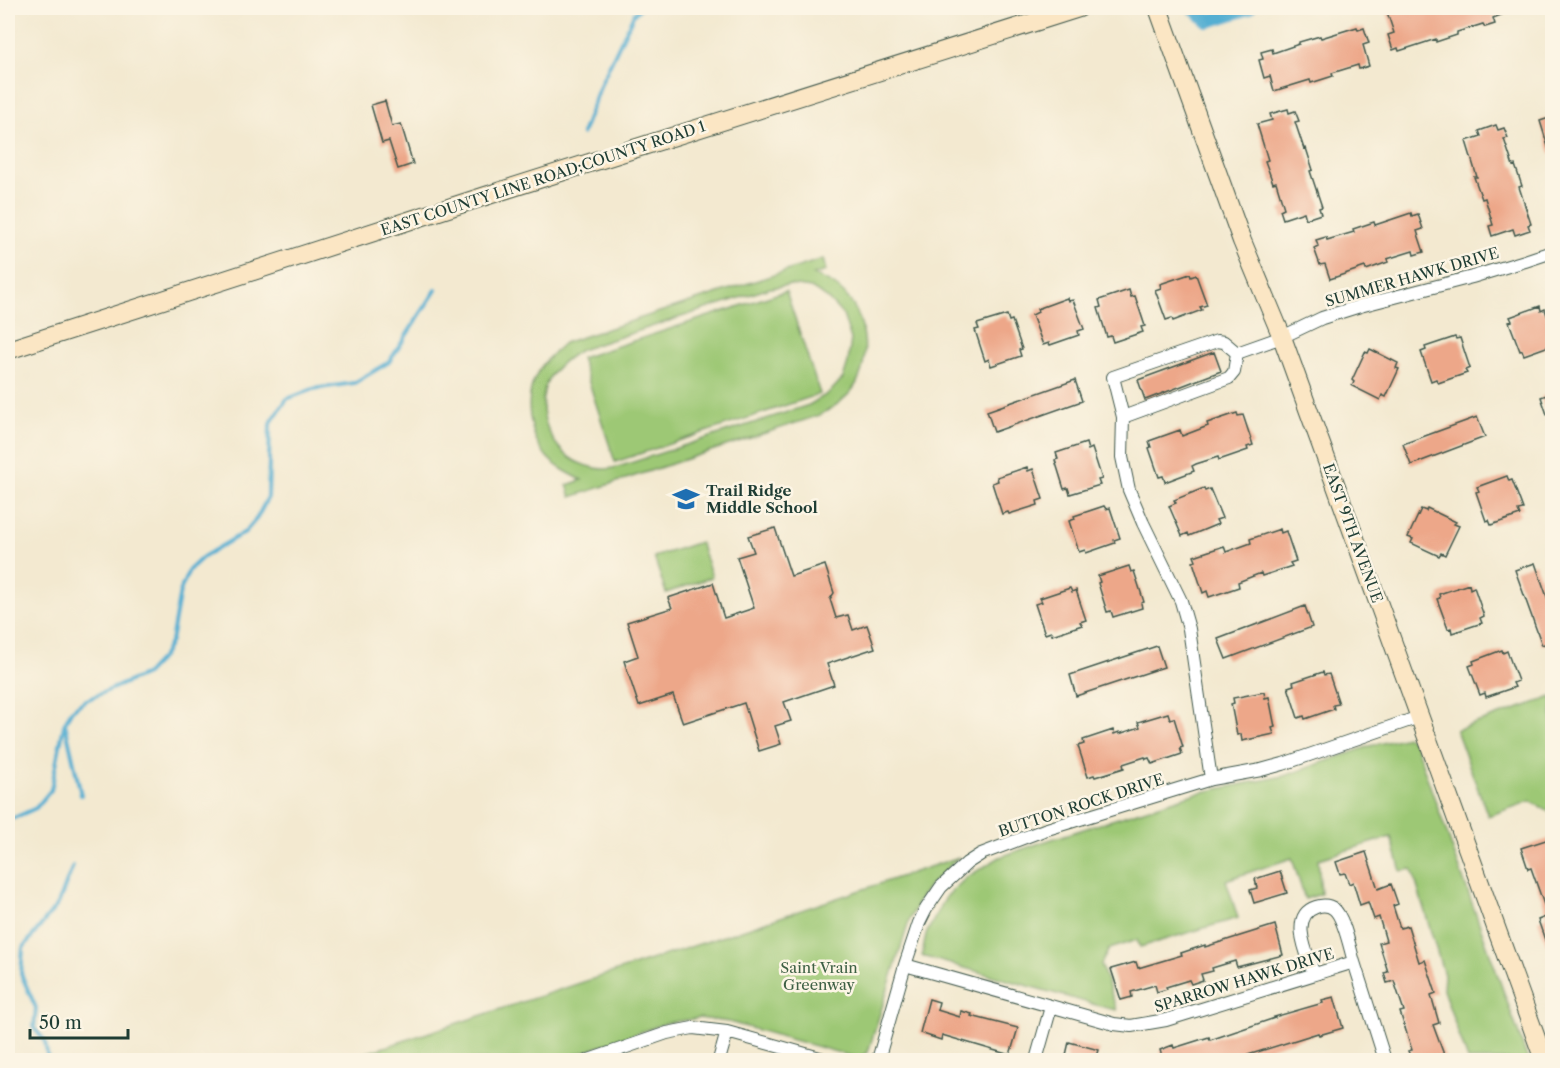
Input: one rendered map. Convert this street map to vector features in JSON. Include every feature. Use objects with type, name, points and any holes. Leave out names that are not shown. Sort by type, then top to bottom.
[{"type":"main road","name":"EAST COUNTY LINE ROAD;COUNTY ROAD 1","points":[[8,350],[1079,8]]},
{"type":"main road","name":"EAST 9TH AVENUE","points":[[1158,8],[1242,241],[1282,336],[1544,1060]]},
{"type":"street","name":"SUMMER HAWK DRIVE","points":[[1237,353],[1322,318],[1472,277],[1552,252]]},
{"type":"street","points":[[1123,417],[1229,378],[1234,372],[1237,353],[1224,342],[1217,341],[1113,377],[1123,417],[1122,457],[1129,490],[1180,601],[1189,628],[1211,779]]},
{"type":"street","name":"BUTTON ROCK DRIVE","points":[[878,1060],[919,923],[941,887],[966,863],[981,854],[1044,830],[1211,779],[1283,764],[1419,717]]},
{"type":"street","points":[[1314,974],[1302,937],[1301,922],[1307,912],[1318,906],[1328,906],[1336,910],[1354,962]]},
{"type":"street","name":"SPARROW HAWK DRIVE","points":[[905,965],[1051,1007],[1114,1024],[1131,1026],[1166,1020],[1354,962],[1385,1060]]},
{"type":"street","points":[[1036,1060],[1051,1007]]},
{"type":"street","points":[[589,1060],[679,1029],[693,1028],[727,1032],[827,1060]]},
{"type":"street","points":[[719,1060],[727,1032]]},
{"type":"green space","points":[[823,259],[826,271],[813,275],[834,285],[845,294],[860,319],[865,348],[860,377],[853,389],[838,404],[820,415],[571,497],[567,485],[582,480],[555,464],[541,449],[532,428],[529,406],[530,394],[537,374],[564,343]],"holes":[[[790,285],[811,288],[827,298],[843,315],[851,339],[843,378],[829,393],[809,405],[610,469],[579,463],[568,456],[552,438],[544,416],[543,403],[546,384],[558,367],[580,350],[770,288]]]},
{"type":"green space","points":[[786,291],[820,394],[615,462],[581,358]]},
{"type":"green space","points":[[700,542],[712,577],[666,593],[654,557]]},
{"type":"green space","points":[[1552,697],[1552,813],[1530,801],[1488,816],[1456,730]]},
{"type":"green space","points":[[1407,737],[1415,744],[1528,1060],[1468,1060],[1443,990],[1444,975],[1412,869],[1401,871],[1391,837],[1318,859],[1321,894],[1305,899],[1292,858],[1226,880],[1238,918],[1140,947],[1137,940],[1109,949],[1101,964],[1117,1010],[922,956],[926,934],[946,897],[967,877],[1000,857],[1197,793],[1284,776],[1370,746]]},
{"type":"green space","name":"Saint Vrain Greenway","points":[[959,857],[929,886],[910,918],[868,1052],[858,1058],[729,1022],[699,1018],[666,1023],[561,1060],[345,1060],[742,930]]},
{"type":"building","points":[[1415,8],[1517,9],[1493,18],[1495,24],[1485,27],[1483,24],[1457,32],[1457,35],[1436,42],[1436,39],[1399,51],[1398,48],[1393,50],[1388,35],[1394,33],[1387,12],[1396,9],[1398,13]]},
{"type":"building","points":[[1357,27],[1358,30],[1364,28],[1369,43],[1363,45],[1369,66],[1359,69],[1358,65],[1332,73],[1333,76],[1311,83],[1310,80],[1274,91],[1270,76],[1264,78],[1259,60],[1263,59],[1261,52],[1272,49],[1273,53],[1299,44],[1299,42]]},
{"type":"building","points":[[385,101],[392,126],[401,124],[413,164],[398,169],[389,141],[382,143],[371,105]]},
{"type":"building","points":[[1288,109],[1289,113],[1295,111],[1299,121],[1295,122],[1313,170],[1310,171],[1322,207],[1319,208],[1321,214],[1306,219],[1304,212],[1283,219],[1280,210],[1284,208],[1276,182],[1273,183],[1265,161],[1268,160],[1257,124],[1272,120],[1270,114]]},
{"type":"building","points":[[1552,117],[1552,153],[1550,153],[1540,121]]},
{"type":"building","points":[[1496,125],[1498,130],[1504,128],[1508,138],[1504,139],[1522,186],[1519,187],[1531,224],[1528,225],[1530,230],[1515,235],[1513,229],[1492,236],[1489,226],[1493,225],[1485,198],[1482,199],[1474,177],[1477,177],[1466,141],[1481,136],[1479,131]]},
{"type":"building","points":[[1411,213],[1412,216],[1418,214],[1423,229],[1417,231],[1424,252],[1414,255],[1413,251],[1387,259],[1388,262],[1366,270],[1365,267],[1330,279],[1325,264],[1320,265],[1314,248],[1318,246],[1316,240],[1326,237],[1327,240],[1354,232],[1353,229],[1374,222],[1375,225]]},
{"type":"building","points":[[1190,274],[1191,277],[1196,275],[1207,305],[1200,307],[1202,310],[1173,321],[1172,318],[1166,320],[1155,290],[1161,288],[1160,284]]},
{"type":"building","points":[[1129,290],[1131,297],[1135,296],[1145,326],[1141,327],[1143,332],[1113,342],[1111,336],[1107,337],[1098,308],[1101,307],[1099,300]]},
{"type":"building","points":[[1067,298],[1068,301],[1073,300],[1084,329],[1078,331],[1079,335],[1050,345],[1049,343],[1043,345],[1032,315],[1038,312],[1037,309]]},
{"type":"building","points":[[1540,306],[1541,311],[1545,309],[1552,330],[1552,345],[1524,355],[1522,350],[1520,351],[1509,322],[1512,321],[1510,317]]},
{"type":"building","points":[[1007,315],[1009,321],[1012,320],[1022,349],[1019,350],[1021,356],[991,366],[989,359],[985,361],[975,330],[979,329],[977,324]]},
{"type":"building","points":[[1455,337],[1460,338],[1470,368],[1465,370],[1467,373],[1438,383],[1436,379],[1431,381],[1421,352],[1426,350],[1425,347]]},
{"type":"building","points":[[1370,349],[1398,363],[1396,368],[1399,369],[1386,397],[1382,395],[1380,400],[1352,386],[1354,382],[1352,380],[1365,352],[1368,353]]},
{"type":"building","points":[[1214,352],[1221,371],[1145,400],[1138,380]]},
{"type":"building","points":[[1075,380],[1082,401],[994,432],[987,411]]},
{"type":"building","points":[[1552,393],[1552,426],[1551,426],[1541,397]]},
{"type":"building","points":[[1237,413],[1238,416],[1243,415],[1253,445],[1247,447],[1248,450],[1219,460],[1218,457],[1196,464],[1192,466],[1194,471],[1165,482],[1163,476],[1159,477],[1149,448],[1151,447],[1149,441],[1180,430],[1182,436],[1208,426],[1207,423]]},
{"type":"building","points":[[1477,417],[1485,437],[1411,465],[1403,444]]},
{"type":"building","points":[[1086,443],[1088,450],[1092,448],[1102,479],[1098,480],[1100,485],[1070,494],[1068,488],[1064,489],[1055,460],[1058,459],[1056,453]]},
{"type":"building","points":[[1027,467],[1028,471],[1033,469],[1043,499],[1037,501],[1038,505],[1002,514],[992,483],[998,481],[997,477]]},
{"type":"building","points":[[1507,476],[1509,481],[1512,480],[1523,509],[1518,510],[1520,515],[1491,525],[1489,520],[1486,521],[1476,492],[1479,491],[1477,487]]},
{"type":"building","points":[[1204,488],[1205,491],[1210,489],[1222,518],[1216,520],[1218,524],[1189,536],[1188,533],[1182,536],[1169,506],[1176,503],[1174,500]]},
{"type":"building","points":[[1104,506],[1106,509],[1110,508],[1120,538],[1114,540],[1115,543],[1086,553],[1085,550],[1079,552],[1069,521],[1075,519],[1074,516]]},
{"type":"building","points":[[1427,508],[1456,522],[1454,524],[1459,526],[1445,555],[1441,553],[1439,556],[1411,543],[1413,539],[1408,537],[1421,509],[1426,511]]},
{"type":"building","points":[[775,528],[791,576],[825,565],[834,593],[830,599],[836,618],[848,615],[853,630],[867,625],[875,648],[827,664],[834,685],[784,702],[791,721],[775,726],[781,744],[759,751],[744,703],[683,723],[673,695],[639,706],[624,661],[638,656],[627,622],[672,608],[668,598],[713,583],[724,618],[754,608],[737,557],[754,552],[748,536]]},
{"type":"building","points":[[1280,529],[1281,533],[1286,531],[1296,561],[1290,563],[1292,566],[1262,576],[1261,573],[1238,582],[1239,587],[1209,597],[1207,591],[1203,593],[1193,562],[1196,561],[1194,556],[1224,546],[1226,552],[1251,543],[1250,539]]},
{"type":"building","points":[[1535,563],[1552,611],[1552,641],[1542,645],[1515,570]]},
{"type":"building","points":[[1129,566],[1131,572],[1134,571],[1144,602],[1141,603],[1142,608],[1113,617],[1111,611],[1107,612],[1098,576]]},
{"type":"building","points":[[1469,584],[1470,589],[1474,587],[1484,616],[1480,618],[1482,623],[1452,633],[1451,628],[1448,629],[1437,599],[1440,598],[1439,594]]},
{"type":"building","points":[[1070,588],[1072,592],[1076,590],[1086,620],[1080,622],[1082,625],[1052,635],[1051,632],[1045,634],[1035,604],[1042,602],[1040,598]]},
{"type":"building","points":[[1305,606],[1312,627],[1226,659],[1218,639]]},
{"type":"building","points":[[1157,646],[1164,667],[1076,696],[1070,675]]},
{"type":"building","points":[[1502,650],[1503,653],[1507,651],[1518,681],[1513,683],[1515,687],[1486,697],[1485,693],[1480,695],[1469,666],[1474,664],[1473,661]]},
{"type":"building","points":[[1323,672],[1324,675],[1329,674],[1339,704],[1333,705],[1334,709],[1305,719],[1304,716],[1298,718],[1288,687],[1294,685],[1293,682]]},
{"type":"building","points":[[1264,692],[1265,698],[1269,697],[1275,727],[1272,728],[1274,734],[1242,741],[1241,734],[1237,735],[1231,704],[1234,703],[1233,698]]},
{"type":"building","points":[[1168,713],[1170,719],[1174,718],[1183,747],[1180,748],[1182,754],[1152,764],[1149,758],[1145,757],[1123,764],[1124,768],[1088,777],[1078,746],[1084,744],[1083,740],[1113,730],[1114,734],[1119,732],[1119,734],[1140,727],[1138,722]]},
{"type":"building","points":[[1552,838],[1551,957],[1538,920],[1548,916],[1531,868],[1528,869],[1521,848]]},
{"type":"building","points":[[1366,852],[1378,889],[1391,884],[1398,904],[1393,906],[1400,928],[1408,926],[1419,962],[1425,960],[1436,993],[1431,995],[1439,1023],[1433,1025],[1446,1060],[1412,1060],[1408,1051],[1412,1050],[1400,1012],[1404,1011],[1394,981],[1387,983],[1384,973],[1388,972],[1379,943],[1386,941],[1379,917],[1374,919],[1368,902],[1360,905],[1353,882],[1349,884],[1345,873],[1340,874],[1336,862]]},
{"type":"building","points":[[1280,871],[1287,893],[1254,903],[1250,890],[1257,888],[1255,879]]},
{"type":"building","points":[[1275,925],[1283,955],[1237,967],[1235,961],[1201,974],[1203,980],[1191,984],[1189,980],[1157,992],[1155,985],[1131,992],[1132,997],[1121,1000],[1111,969],[1136,962],[1138,968],[1182,955],[1181,953],[1205,945],[1205,947]]},
{"type":"building","points":[[1334,997],[1343,1028],[1319,1035],[1318,1033],[1232,1060],[1163,1060],[1160,1050],[1173,1045],[1174,1048],[1209,1037],[1210,1040],[1274,1017],[1323,1003],[1322,1000]]},
{"type":"building","points":[[929,999],[939,1002],[937,1010],[960,1017],[961,1011],[972,1014],[971,1016],[1018,1028],[1010,1055],[942,1035],[941,1040],[920,1033]]},
{"type":"building","points":[[1069,1042],[1099,1050],[1096,1060],[1067,1060]]},
{"type":"waterway","points":[[582,134],[601,83],[634,14],[640,8]]},
{"type":"waterway","points":[[1194,8],[1208,21],[1249,8]]},
{"type":"waterway","points":[[8,818],[14,818],[36,808],[51,790],[64,725],[71,711],[84,701],[146,674],[163,656],[171,641],[180,591],[189,570],[203,557],[245,532],[257,518],[268,497],[270,424],[287,399],[313,389],[354,383],[389,362],[436,290]]},
{"type":"waterway","points":[[65,723],[81,795]]},
{"type":"waterway","points":[[48,1060],[45,1041],[34,1028],[36,1008],[21,974],[23,948],[58,904],[73,866]]},
{"type":"place","name":"Trail Ridge Middle School","points":[[686,499]]}]
